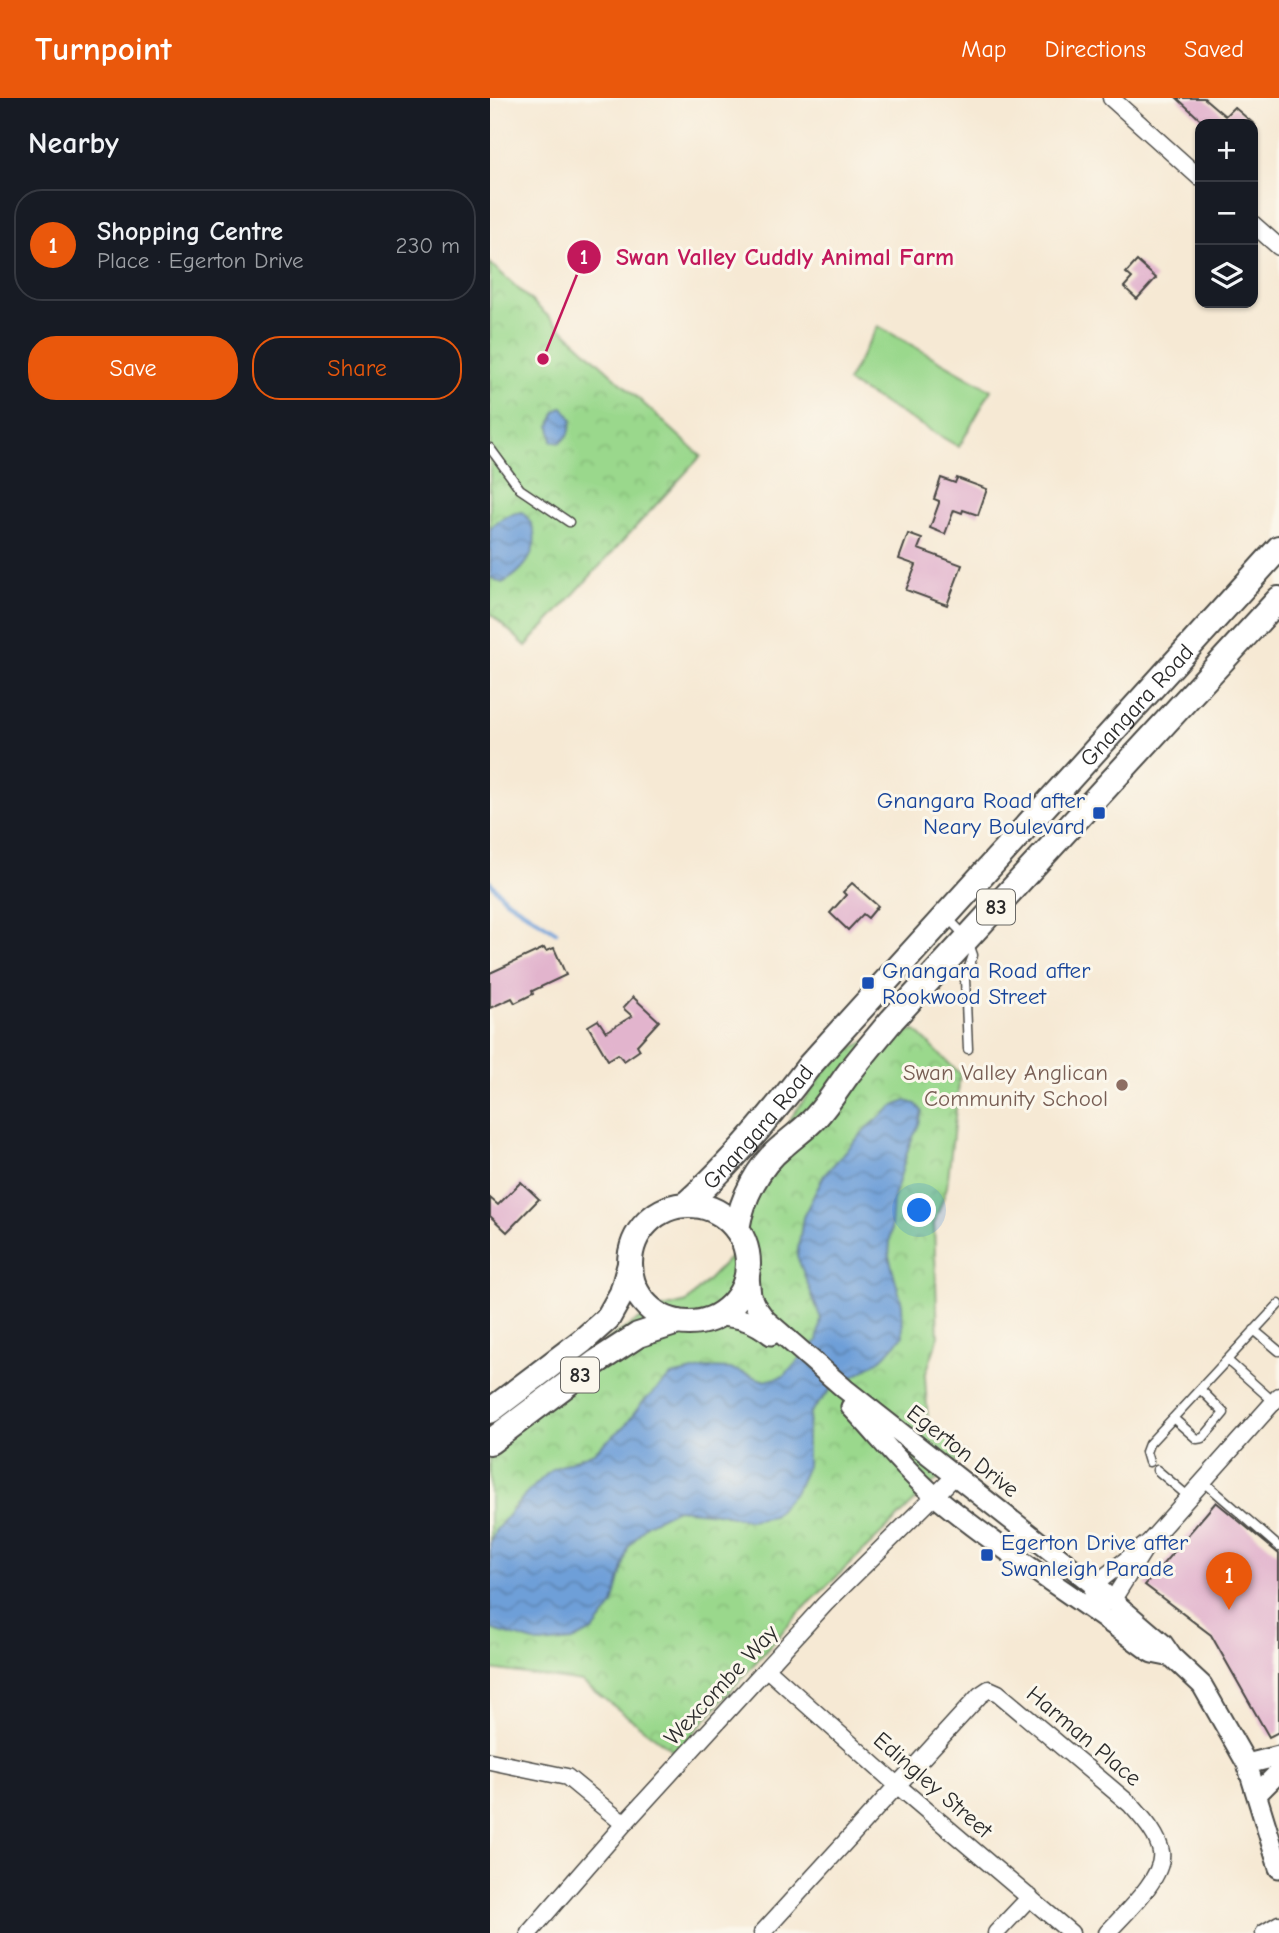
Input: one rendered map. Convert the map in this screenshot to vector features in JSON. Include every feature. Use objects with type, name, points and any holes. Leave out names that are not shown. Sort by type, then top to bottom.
[{"type":"main road","name":"Gnangara Road","points":[[685,1205],[764,1125],[809,1066],[1279,548]]},
{"type":"main road","name":"Gnangara Road","points":[[737,1229],[745,1196],[781,1147],[815,1118],[886,1028],[1279,599]]},
{"type":"main road","points":[[685,1205],[705,1207],[723,1215],[737,1229],[746,1247],[748,1267],[744,1287],[733,1304],[717,1316]]},
{"type":"main road","name":"83","points":[[490,1411],[581,1342],[608,1318],[622,1293],[632,1247],[640,1231],[652,1217],[667,1209],[685,1205]]},
{"type":"main road","points":[[630,1264],[633,1284],[643,1302],[659,1315],[678,1322]]},
{"type":"main road","name":"83","points":[[490,1442],[638,1335],[678,1322],[698,1322],[717,1316]]},
{"type":"street","points":[[1111,98],[1195,174]]},
{"type":"street","points":[[1258,228],[1279,247]]},
{"type":"street","name":"Egerton Drive","points":[[748,1267],[751,1296],[755,1306],[793,1348],[842,1392],[956,1475],[1094,1585],[1163,1644],[1172,1657],[1202,1685],[1247,1764],[1279,1868]]},
{"type":"street","name":"Egerton Drive","points":[[717,1316],[753,1322],[793,1348]]},
{"type":"street","name":"Egerton Drive","points":[[842,1392],[906,1470],[935,1496],[1152,1653],[1172,1657]]},
{"type":"street","points":[[1149,1542],[1094,1585],[1090,1608],[1112,1601],[1149,1542],[1276,1399]]},
{"type":"street","name":"Wexcombe Way","points":[[529,1933],[624,1824],[825,1604],[956,1475]]},
{"type":"street","name":"Edingley Street","points":[[767,1669],[898,1786],[1071,1933]]},
{"type":"street","name":"Harman Place","points":[[762,1933],[980,1695],[989,1689],[998,1693],[1131,1804],[1149,1827],[1161,1850],[1161,1865],[1154,1880],[1107,1933]]},
{"type":"street","points":[[1247,1764],[1279,1756]]},
{"type":"street","points":[[490,1761],[567,1777],[624,1824]]},
{"type":"street","points":[[1258,1793],[1279,1772]]},
{"type":"street","points":[[996,1933],[1030,1897]]},
{"type":"street","points":[[1264,1933],[1279,1924]]},
{"type":"lane","points":[[490,448],[520,489],[569,522]]},
{"type":"lane","points":[[945,915],[967,938],[973,954],[965,979],[968,1049]]},
{"type":"lane","points":[[1149,1462],[1146,1452],[1149,1444],[1279,1304]]},
{"type":"lane","points":[[1254,1330],[1279,1351]]},
{"type":"lane","points":[[1227,1360],[1276,1399]]},
{"type":"lane","points":[[1173,1418],[1198,1439],[1203,1438],[1224,1413],[1200,1389]]},
{"type":"lane","points":[[1157,1470],[1189,1497]]},
{"type":"lane","points":[[1203,1481],[1279,1548]]},
{"type":"green space","points":[[490,263],[701,456],[526,646],[490,613]]},
{"type":"green space","points":[[878,326],[991,390],[959,447],[847,382]]},
{"type":"green space","points":[[916,1031],[960,1074],[947,1187],[934,1224],[938,1338],[925,1376],[928,1423],[965,1453],[800,1612],[676,1753],[582,1682],[490,1669],[490,1434],[611,1337],[655,1310],[687,1302],[738,1249],[737,1229],[766,1165],[793,1115],[837,1055],[882,1034]]},
{"type":"water","points":[[563,407],[572,419],[569,434],[560,443],[552,441],[550,426],[556,411]]},
{"type":"water","points":[[522,512],[534,531],[532,552],[521,570],[502,583],[490,577],[490,529],[504,517]]},
{"type":"water","points":[[906,1101],[916,1104],[922,1111],[893,1201],[889,1256],[902,1304],[903,1336],[885,1356],[831,1389],[810,1413],[807,1466],[796,1491],[773,1516],[749,1520],[677,1509],[647,1524],[628,1548],[613,1605],[594,1630],[573,1641],[541,1644],[490,1629],[490,1543],[495,1531],[526,1494],[552,1469],[594,1452],[625,1426],[641,1404],[671,1376],[707,1368],[732,1369],[765,1381],[784,1376],[817,1341],[821,1319],[797,1256],[803,1217],[824,1175],[866,1129],[892,1107]]},
{"type":"building","points":[[1177,98],[1204,98],[1225,116],[1234,107],[1248,119],[1200,119]]},
{"type":"building","points":[[1137,261],[1156,278],[1137,299],[1124,287],[1132,278],[1126,273]]},
{"type":"building","points":[[941,478],[955,483],[957,478],[987,489],[978,515],[954,510],[945,534],[930,528],[939,503],[934,499]]},
{"type":"building","points":[[908,534],[922,539],[918,549],[962,565],[947,605],[906,590],[916,565],[899,559]]},
{"type":"building","points":[[852,883],[878,906],[868,918],[863,914],[848,930],[830,913],[846,895],[843,892]]},
{"type":"building","points":[[544,948],[546,951],[554,948],[566,975],[532,991],[533,994],[515,1003],[512,998],[490,1008],[490,973]]},
{"type":"building","points":[[633,997],[659,1021],[637,1045],[640,1050],[624,1061],[618,1054],[608,1060],[588,1026],[598,1020],[606,1032],[632,1016],[623,1008]]},
{"type":"building","points":[[521,1182],[539,1199],[507,1232],[490,1216],[490,1198],[498,1205]]},
{"type":"building","points":[[1216,1502],[1279,1554],[1279,1732],[1269,1737],[1211,1635],[1145,1585]]},
{"type":"waterway","points":[[490,882],[505,899],[556,932]]},
{"type":"place","name":"Swan Valley Cuddly Animal Farm","points":[[543,359]]},
{"type":"place","name":"Gnangara Road after Neary Boulevard","points":[[1099,813]]},
{"type":"place","name":"Gnangara Road after Rookwood Street","points":[[868,983]]},
{"type":"place","name":"Swan Valley Anglican Community School","points":[[1122,1085]]},
{"type":"place","name":"Egerton Drive after Swanleigh Parade","points":[[987,1555]]},
{"type":"place","name":"Shopping Centre","points":[[1229,1610]]}]
